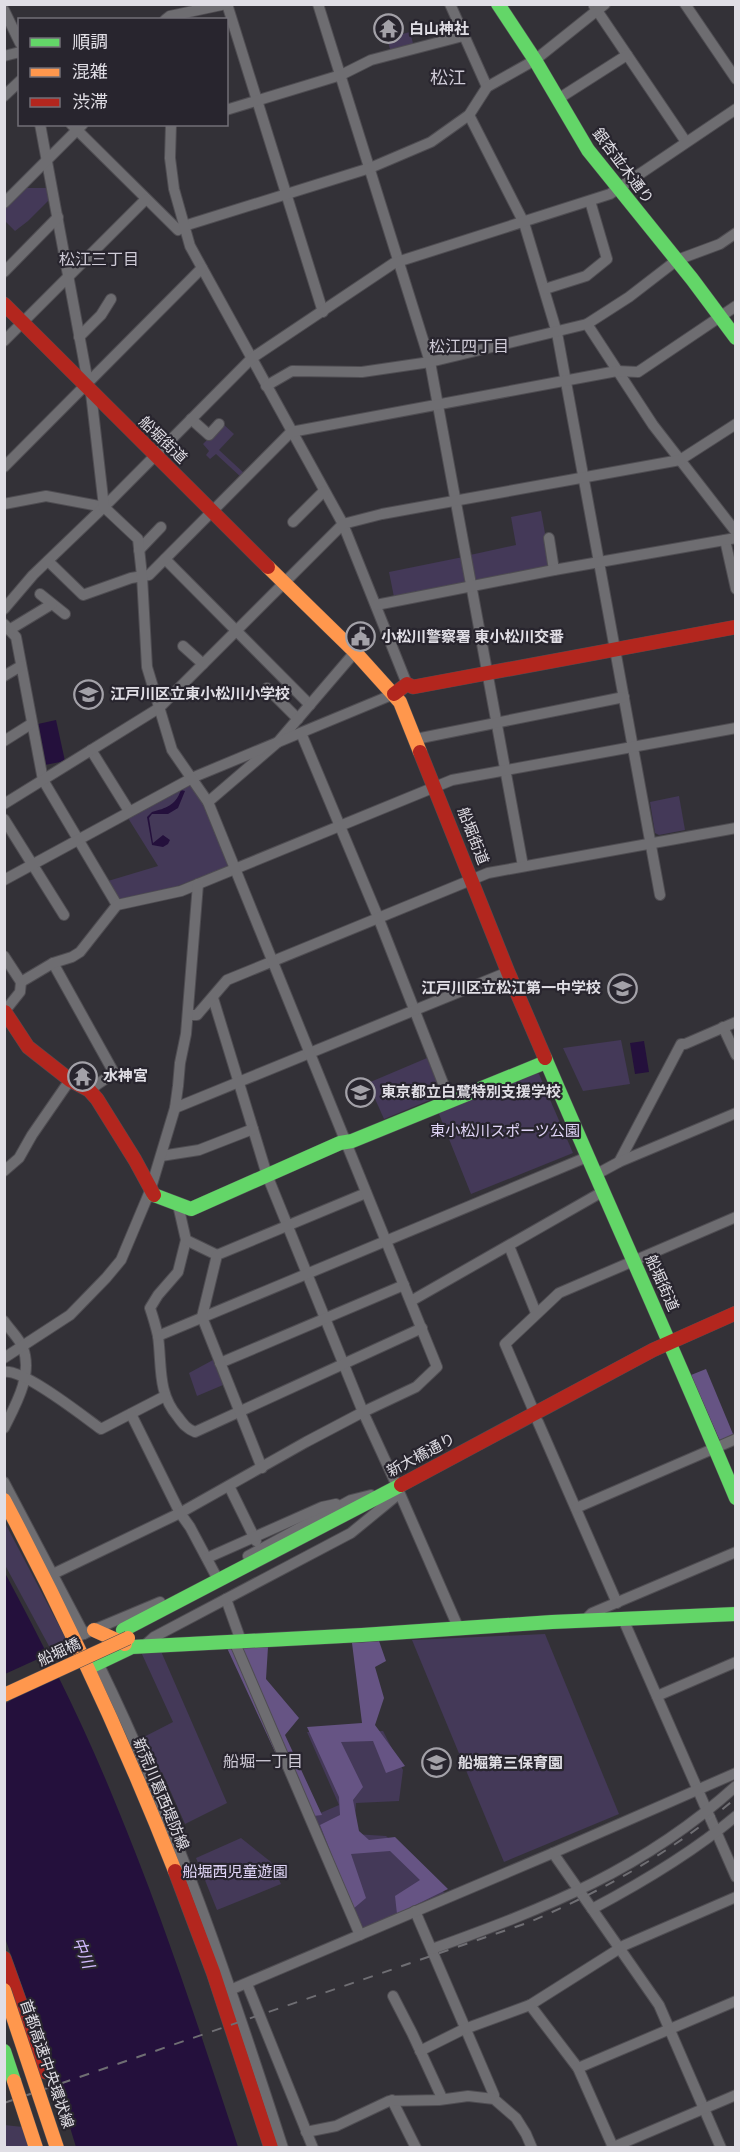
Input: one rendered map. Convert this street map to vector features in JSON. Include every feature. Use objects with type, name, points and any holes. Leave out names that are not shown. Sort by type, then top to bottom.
[{"type":"main road","name":"銀杏並木通り","points":[[498,4],[535,60],[585,146],[721,316],[735,338]]},
{"type":"main road","name":"船堀街道","points":[[4,304],[355,652],[394,694],[405,710],[508,972],[602,1192],[672,1346],[735,1498]]},
{"type":"main road","points":[[394,694],[407,684],[413,687],[735,627]]},
{"type":"main road","points":[[5,1012],[28,1047],[70,1080],[89,1090],[97,1099],[135,1160],[154,1196],[191,1209],[345,1142],[546,1062]]},
{"type":"main road","name":"新大橋通り","points":[[132,1640],[396,1492],[735,1313]]},
{"type":"main road","name":"新大橋通り","points":[[672,1346],[735,1325]]},
{"type":"main road","name":"新荒川葛西堤防線","points":[[4,1500],[84,1634],[105,1704],[175,1869],[240,2051],[271,2148]]},
{"type":"main road","points":[[84,1634],[132,1640],[237,1641],[585,1620],[735,1614]]},
{"type":"main road","points":[[93,1665],[132,1640]]},
{"type":"main road","name":"船堀橋","points":[[4,1683],[132,1640]]},
{"type":"main road","name":"船堀橋","points":[[4,1695],[132,1640]]},
{"type":"main road","points":[[4,1958],[30,2027],[69,2148]]},
{"type":"main road","name":"首都高速中央環状線","points":[[4,1990],[57,2148]]},
{"type":"main road","name":"首都高速中央環状線","points":[[4,2024],[46,2148]]},
{"type":"main road","points":[[4,2051],[36,2148]]},
{"type":"street","points":[[170,18],[226,4],[323,312]]},
{"type":"street","points":[[318,4],[430,362],[523,866]]},
{"type":"street","points":[[450,4],[487,87]]},
{"type":"street","points":[[685,4],[735,79]]},
{"type":"street","points":[[4,203],[77,126],[178,230],[184,226],[370,168],[431,142],[469,115],[487,87],[535,60],[598,6],[627,55],[687,142]]},
{"type":"street","points":[[4,10],[18,40]]},
{"type":"street","points":[[228,109],[341,75],[372,60],[463,36]]},
{"type":"street","points":[[558,99],[627,55]]},
{"type":"street","points":[[4,96],[18,83]]},
{"type":"street","points":[[4,609],[33,575],[252,358],[398,262],[610,194],[735,109]]},
{"type":"street","points":[[469,115],[524,223],[557,333],[660,895]]},
{"type":"street","points":[[40,126],[86,372],[104,507]]},
{"type":"street","points":[[174,126],[170,158],[174,189],[190,246],[343,524],[407,684]]},
{"type":"street","points":[[4,341],[146,199]]},
{"type":"street","points":[[545,289],[586,276],[607,259],[590,201]]},
{"type":"street","points":[[4,272],[58,217]]},
{"type":"street","points":[[266,386],[292,371],[362,372],[430,362],[587,324],[629,297],[677,261],[720,244],[735,233]]},
{"type":"street","points":[[4,467],[88,389],[202,268]]},
{"type":"street","points":[[80,337],[101,315],[111,299]]},
{"type":"street","points":[[48,561],[82,595],[131,578],[149,575],[291,432],[617,371],[638,372],[735,306]]},
{"type":"street","points":[[587,324],[680,460],[735,532]]},
{"type":"street","points":[[191,419],[209,435],[219,424]]},
{"type":"street","points":[[4,804],[159,708],[343,524],[382,514],[680,460],[735,424]]},
{"type":"street","points":[[293,522],[324,490]]},
{"type":"street","points":[[4,504],[46,496],[104,507],[138,539],[147,667],[172,750],[208,802],[437,1367],[416,1387],[363,1412],[180,1513],[53,1574]]},
{"type":"street","points":[[139,550],[161,527]]},
{"type":"street","points":[[549,538],[554,570]]},
{"type":"street","points":[[376,605],[730,539],[735,589]]},
{"type":"street","points":[[165,559],[310,705]]},
{"type":"street","points":[[40,594],[65,614]]},
{"type":"street","points":[[52,604],[7,627],[16,637],[31,724],[44,780],[117,905]]},
{"type":"street","points":[[183,646],[203,664]]},
{"type":"street","points":[[208,802],[278,742],[355,652]]},
{"type":"street","points":[[4,676],[21,666]]},
{"type":"street","points":[[267,688],[298,719]]},
{"type":"street","points":[[4,880],[191,778],[394,694]]},
{"type":"street","points":[[416,738],[624,697]]},
{"type":"street","points":[[4,741],[31,724]]},
{"type":"street","points":[[21,982],[53,963],[80,952],[117,905],[182,891],[435,786],[452,780],[735,728]]},
{"type":"street","points":[[301,733],[378,917],[450,1101]]},
{"type":"street","points":[[91,750],[129,811]]},
{"type":"street","points":[[4,819],[64,915]]},
{"type":"street","points":[[188,1015],[197,1015],[227,981],[488,873],[735,828]]},
{"type":"street","points":[[4,1358],[69,1315],[121,1260],[150,1191],[174,1108],[188,1015],[198,884]]},
{"type":"street","points":[[4,956],[21,982],[20,992],[5,1012]]},
{"type":"street","points":[[53,963],[113,1071],[111,1076],[89,1090]]},
{"type":"street","points":[[174,1108],[508,972]]},
{"type":"street","points":[[213,998],[267,1175],[396,1492],[458,1627]]},
{"type":"street","points":[[619,1162],[681,1044],[735,1022]]},
{"type":"street","points":[[723,1027],[735,1055]]},
{"type":"street","points":[[4,1171],[19,1158],[70,1080]]},
{"type":"street","points":[[595,1175],[619,1162],[735,1113]]},
{"type":"street","points":[[161,1156],[199,1150],[253,1129]]},
{"type":"street","points":[[158,1336],[587,1157]]},
{"type":"street","points":[[411,1301],[602,1192]]},
{"type":"street","points":[[186,1240],[217,1255],[366,1193]]},
{"type":"street","points":[[178,1205],[186,1240],[178,1272],[150,1308],[158,1336],[160,1372],[165,1396],[173,1412],[188,1429],[195,1432],[422,1328]]},
{"type":"street","points":[[617,1603],[505,1344],[559,1293],[735,1217]]},
{"type":"street","points":[[509,1246],[536,1313]]},
{"type":"street","points":[[217,1255],[202,1317],[262,1468]]},
{"type":"street","points":[[220,1363],[404,1285]]},
{"type":"street","points":[[4,1321],[23,1347],[27,1362],[26,1378],[4,1428]]},
{"type":"street","points":[[4,1372],[10,1371],[26,1378],[101,1429],[165,1396]]},
{"type":"street","points":[[131,1414],[180,1513],[215,1574]]},
{"type":"street","points":[[576,1508],[735,1439]]},
{"type":"street","points":[[4,1482],[84,1634],[175,1595],[351,1500]]},
{"type":"street","points":[[229,1486],[260,1550]]},
{"type":"street","points":[[207,1558],[322,1507],[396,1492]]},
{"type":"street","points":[[132,1640],[154,1637],[351,1533],[396,1492]]},
{"type":"street","points":[[585,1620],[592,1613],[735,1551]]},
{"type":"street","points":[[226,1599],[237,1641],[360,1935]]},
{"type":"street","points":[[624,1619],[735,1878]]},
{"type":"street","points":[[657,1696],[735,1662]]},
{"type":"street","points":[[93,1665],[122,1713],[188,1873],[283,2148]]},
{"type":"street","points":[[230,1990],[735,1773]]},
{"type":"street","points":[[432,1949],[523,1916],[579,1891],[626,1866],[664,1843],[735,1786]]},
{"type":"street","points":[[592,1909],[653,1876],[735,1816]]},
{"type":"street","points":[[553,1853],[659,2005],[721,2148]]},
{"type":"street","points":[[420,2051],[466,2029],[530,2005],[620,1948],[735,1897]]},
{"type":"street","points":[[416,1911],[494,2099],[516,2118],[532,2148]]},
{"type":"street","points":[[247,1984],[313,2148]]},
{"type":"street","points":[[393,1996],[442,2098]]},
{"type":"street","points":[[578,2068],[735,2001]]},
{"type":"street","points":[[530,2005],[578,2068],[612,2147],[735,2095]]},
{"type":"street","points":[[306,2132],[336,2126],[392,2100],[468,2096],[494,2099]]},
{"type":"street","points":[[392,2100],[416,2148]]},
{"type":"green space","points":[[410,32],[414,47],[391,53],[387,38]]},
{"type":"green space","points":[[25,188],[49,188],[51,198],[15,231],[5,221],[4,208]]},
{"type":"green space","points":[[223,424],[234,434],[219,450],[245,474],[242,478],[216,454],[210,459],[206,455],[209,451],[203,444]]},
{"type":"green space","points":[[541,511],[551,567],[475,581],[470,555],[516,545],[511,517]]},
{"type":"green space","points":[[463,557],[468,583],[394,597],[389,572]]},
{"type":"green space","points":[[191,784],[204,802],[228,862],[227,867],[170,889],[118,899],[108,881],[158,866],[128,818]]},
{"type":"green space","points":[[679,796],[685,830],[659,835],[655,833],[650,802]]},
{"type":"green space","points":[[621,1040],[630,1084],[583,1091],[563,1048]]},
{"type":"green space","points":[[427,1058],[442,1095],[384,1119],[368,1083]]},
{"type":"green space","name":"東小松川スポーツ公園","points":[[533,1071],[539,1074],[573,1153],[471,1194],[437,1109]]},
{"type":"green space","points":[[213,1360],[223,1385],[197,1396],[189,1373]]},
{"type":"green space","points":[[4,1521],[67,1641],[50,1648],[5,1565]]},
{"type":"green space","points":[[545,1634],[619,1814],[504,1862],[412,1640]]},
{"type":"green space","points":[[160,1649],[227,1803],[185,1824],[162,1772],[152,1776],[136,1741],[173,1722],[141,1652]]},
{"type":"green space","points":[[383,1731],[403,1770],[399,1801],[356,1803],[354,1834],[386,1836],[449,1897],[360,1935],[309,1818],[339,1805],[307,1732]]},
{"type":"green space","name":"船堀西児童遊園","points":[[241,1838],[271,1862],[281,1884],[217,1910],[196,1858]]},
{"type":"green space","points":[[4,2125],[23,2127],[30,2147],[5,2147]]},
{"type":"shaded area","points":[[706,1369],[733,1434],[720,1441],[691,1375]]},
{"type":"shaded area","points":[[379,1641],[386,1661],[375,1667],[384,1698],[375,1725],[405,1766],[386,1773],[373,1741],[341,1742],[363,1787],[353,1800],[359,1831],[369,1840],[395,1837],[448,1889],[397,1914],[395,1896],[420,1880],[390,1851],[351,1854],[366,1898],[353,1909],[320,1825],[340,1815],[339,1797],[307,1727],[362,1723],[352,1643]]},
{"type":"shaded area","points":[[268,1647],[266,1679],[299,1718],[285,1735],[322,1815],[305,1817],[227,1648]]},
{"type":"water","points":[[56,720],[65,761],[45,765],[38,724]]},
{"type":"water","points":[[181,790],[185,791],[178,808],[168,814],[152,814],[149,818],[153,843],[163,835],[170,840],[163,847],[152,845],[147,817],[152,812],[173,803]]},
{"type":"water","points":[[644,1041],[649,1072],[635,1074],[630,1043]]},
{"type":"water","name":"中川","points":[[5,1573],[63,1686],[115,1802],[165,1930],[238,2147],[76,2147],[57,2085],[5,1938]]},
{"type":"pier","points":[[51,1653],[62,1675],[4,1705],[5,1674]]},
{"type":"railway","points":[[4,2103],[527,1923],[583,1898],[636,1869],[687,1836],[736,1798]]},
{"type":"traffic: fast","points":[[498,4],[535,60],[588,150],[692,279],[736,338]]},
{"type":"traffic: fast","points":[[545,1058],[736,1498]]},
{"type":"traffic: fast","points":[[154,1195],[191,1209],[340,1143],[352,1141],[546,1062]]},
{"type":"traffic: fast","points":[[123,1630],[401,1485]]},
{"type":"traffic: fast","points":[[88,1668],[132,1647],[552,1622],[736,1614]]},
{"type":"traffic: fast","points":[[4,2051],[14,2081]]},
{"type":"traffic: slow","points":[[268,567],[355,652],[400,702],[420,752]]},
{"type":"traffic: slow","points":[[4,1500],[95,1683],[175,1871]]},
{"type":"traffic: slow","points":[[94,1630],[125,1644]]},
{"type":"traffic: slow","points":[[4,1695],[128,1638]]},
{"type":"traffic: slow","points":[[4,1990],[57,2148]]},
{"type":"traffic: slow","points":[[14,2081],[36,2148]]},
{"type":"traffic: jam","points":[[4,304],[268,567]]},
{"type":"traffic: jam","points":[[394,694],[407,684],[413,687],[736,627]]},
{"type":"traffic: jam","points":[[420,752],[545,1058]]},
{"type":"traffic: jam","points":[[5,1012],[28,1047],[70,1080],[89,1090],[97,1099],[154,1195]]},
{"type":"traffic: jam","points":[[401,1485],[653,1350],[736,1313]]},
{"type":"traffic: jam","points":[[175,1871],[213,1972],[271,2148]]},
{"type":"traffic: jam","points":[[4,1958],[45,2072]]},
{"type":"place","name":"白山神社","points":[[388,29]]},
{"type":"place","name":"小松川警察署 東小松川交番","points":[[360,637]]},
{"type":"place","name":"江戸川区立東小松川小学校","points":[[89,694]]},
{"type":"place","name":"江戸川区立松江第一中学校","points":[[622,988]]},
{"type":"place","name":"水神宮","points":[[82,1076]]},
{"type":"place","name":"東京都立白鷺特別支援学校","points":[[360,1092]]},
{"type":"place","name":"船堀第三保育園","points":[[437,1763]]},
{"type":"district","name":"松江","points":[[448,78]]},
{"type":"district","name":"松江三丁目","points":[[99,260]]},
{"type":"district","name":"松江四丁目","points":[[469,347]]},
{"type":"district","name":"船堀一丁目","points":[[263,1762]]}]
